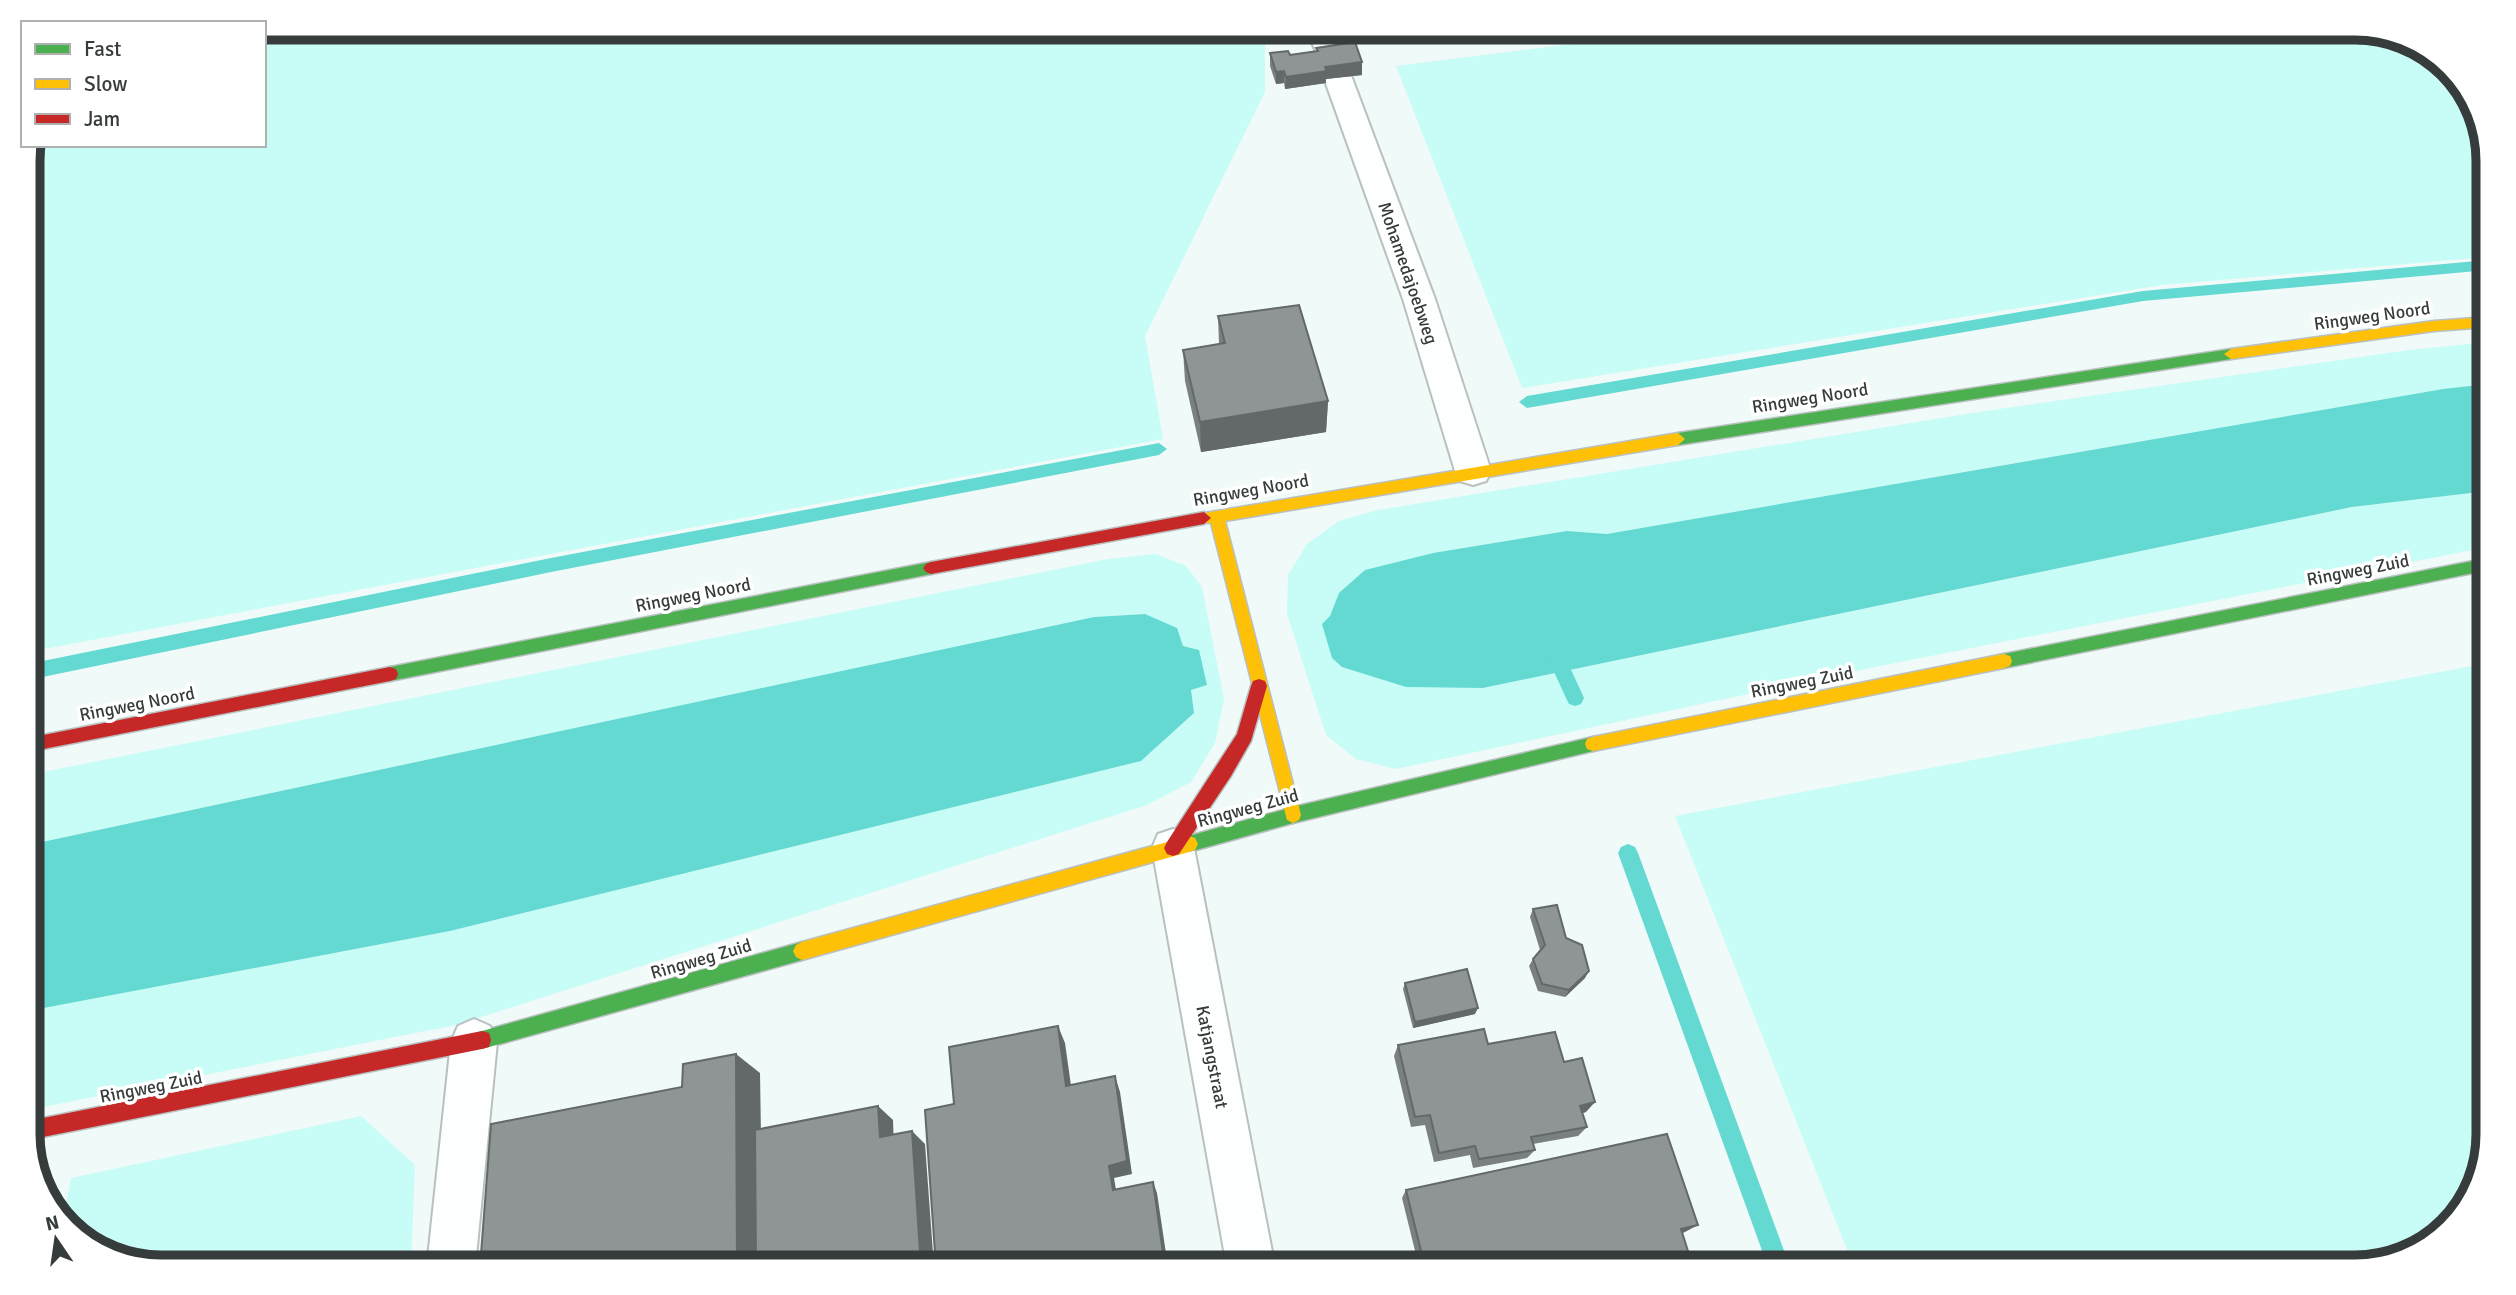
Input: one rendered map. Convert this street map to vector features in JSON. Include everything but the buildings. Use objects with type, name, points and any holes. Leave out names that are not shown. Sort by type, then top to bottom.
[{"type":"street","name":"Mohamedajoebweg","points":[[1324,40],[1419,299],[1473,471]]},
{"type":"street","name":"Ringweg Noord","points":[[41,742],[1060,543],[1216,515],[1473,471],[2126,369],[2475,323]]},
{"type":"street","points":[[1216,515],[1293,815]]},
{"type":"street","name":"Ringweg Zuid","points":[[41,1128],[474,1042],[1293,815],[1620,738],[2475,567]]},
{"type":"street","points":[[1173,848],[1225,771],[1245,736],[1259,686]]},
{"type":"street","name":"Katjangstraat","points":[[1173,848],[1249,1255]]},
{"type":"street","points":[[452,1255],[474,1042]]},
{"type":"shaded area","points":[[266,40],[1265,40],[1265,92],[1145,336],[1163,439],[41,650],[42,147],[266,147]]},
{"type":"shaded area","points":[[1603,40],[2370,41],[2386,44],[2422,61],[2446,82],[2463,108],[2473,138],[2475,154],[2475,258],[2162,285],[1522,388],[1396,66]]},
{"type":"shaded area","points":[[2475,343],[2475,385],[1607,534],[1567,531],[1433,553],[1340,593],[1330,616],[1483,688],[2352,507],[2475,492],[2475,549],[1885,665],[1396,769],[1356,759],[1326,735],[1287,614],[1288,575],[1307,544],[1339,521],[1378,510],[1972,413],[2409,350]]},
{"type":"shaded area","points":[[1156,554],[1186,566],[1202,587],[1224,699],[1215,743],[1191,782],[1147,805],[456,1025],[41,1107],[41,1009],[450,931],[1141,761],[1194,713],[1191,690],[1206,685],[1183,646],[1145,614],[1094,617],[41,842],[41,772],[1108,559]]},
{"type":"shaded area","points":[[2476,665],[2476,1133],[2473,1157],[2463,1187],[2455,1201],[2428,1230],[2401,1246],[2370,1254],[1849,1255],[1675,816]]},
{"type":"shaded area","points":[[361,1116],[415,1165],[411,1255],[162,1255],[138,1252],[108,1242],[91,1232],[91,1204],[66,1204],[71,1178]]},
{"type":"water","points":[[2475,385],[2475,492],[2352,507],[1483,688],[1406,687],[1342,667],[1332,658],[1322,624],[1330,616],[1339,593],[1365,570],[1433,553],[1567,531],[1607,534]]},
{"type":"water","points":[[1145,614],[1177,628],[1183,646],[1199,650],[1207,685],[1191,690],[1194,713],[1141,761],[450,931],[41,1009],[41,842],[1094,617]]},
{"type":"waterway","points":[[1527,402],[2143,296],[2475,266]]},
{"type":"waterway","points":[[41,669],[551,565],[1159,449]]},
{"type":"waterway","points":[[1553,650],[1575,698]]},
{"type":"waterway","points":[[1628,853],[1775,1255]]},
{"type":"traffic: fast","points":[[1678,439],[2231,354]]},
{"type":"traffic: fast","points":[[2004,661],[2475,567]]},
{"type":"traffic: fast","points":[[390,674],[931,568]]},
{"type":"traffic: fast","points":[[1189,844],[1293,815],[1593,744]]},
{"type":"traffic: fast","points":[[482,1040],[802,951]]},
{"type":"traffic: slow","points":[[2231,354],[2434,326],[2475,323]]},
{"type":"traffic: slow","points":[[1204,518],[1678,439]]},
{"type":"traffic: slow","points":[[1216,515],[1293,815]]},
{"type":"traffic: slow","points":[[1593,744],[2004,661]]},
{"type":"traffic: slow","points":[[802,951],[1189,844]]},
{"type":"traffic: jam","points":[[931,568],[1204,518]]},
{"type":"traffic: jam","points":[[41,742],[390,674]]},
{"type":"traffic: jam","points":[[1173,848],[1225,771],[1245,736],[1259,686]]},
{"type":"traffic: jam","points":[[41,1128],[482,1040]]}]
